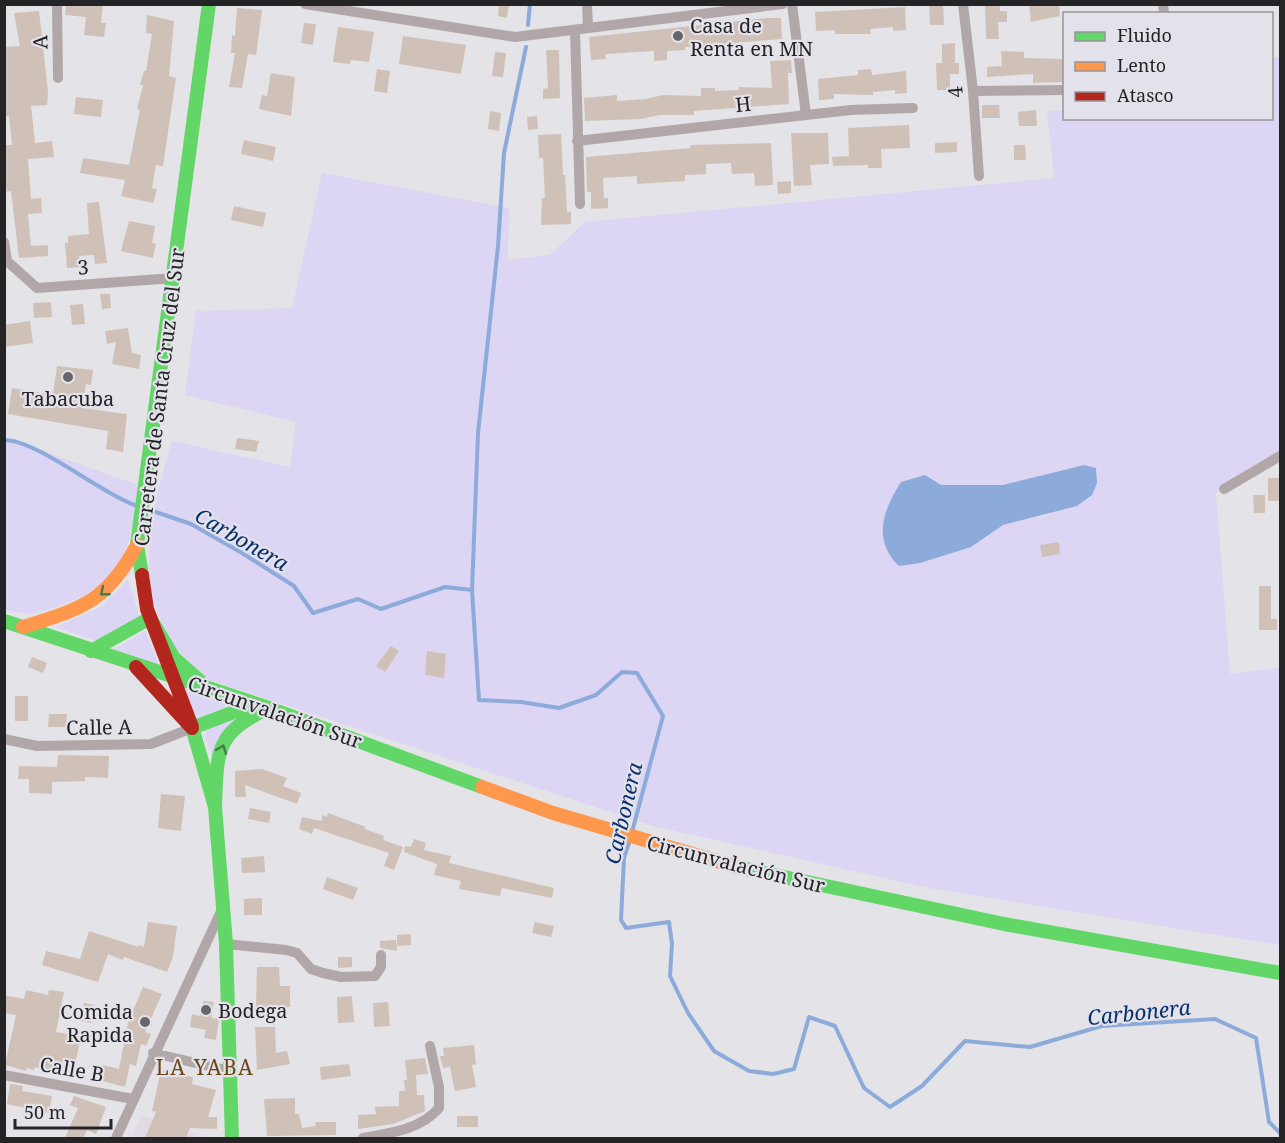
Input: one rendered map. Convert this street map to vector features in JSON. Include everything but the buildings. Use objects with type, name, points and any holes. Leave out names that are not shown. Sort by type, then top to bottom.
[{"type":"main road","name":"Carretera de Santa Cruz del Sur","points":[[209,4],[137,545],[142,589],[150,618],[192,728],[214,807],[226,944],[232,1138]]},
{"type":"main road","points":[[23,627],[68,613],[92,602],[125,571],[137,545]]},
{"type":"main road","points":[[91,651],[150,618],[174,658],[208,688]]},
{"type":"main road","name":"Circunvalación Sur","points":[[4,621],[262,706],[553,813],[644,842],[740,868],[1004,924],[1281,973]]},
{"type":"main road","points":[[133,665],[160,691],[192,728],[262,706]]},
{"type":"main road","points":[[214,807],[217,764],[225,741],[238,723],[262,706]]},
{"type":"street","name":"A","points":[[57,4],[58,78]]},
{"type":"street","points":[[305,4],[515,37],[782,5]]},
{"type":"street","points":[[398,17],[399,4]]},
{"type":"street","points":[[587,4],[588,27]]},
{"type":"street","points":[[792,4],[806,115]]},
{"type":"street","name":"4","points":[[963,4],[974,91],[979,176]]},
{"type":"street","points":[[575,30],[580,204]]},
{"type":"street","points":[[974,91],[1063,90]]},
{"type":"street","name":"H","points":[[577,141],[806,115],[913,108]]},
{"type":"street","points":[[4,242],[6,262]]},
{"type":"street","name":"3","points":[[6,262],[37,288],[174,278]]},
{"type":"street","points":[[1224,489],[1281,456]]},
{"type":"street","name":"Calle A","points":[[4,739],[37,746],[152,744],[192,728]]},
{"type":"street","points":[[116,1138],[153,1053],[223,907]]},
{"type":"street","points":[[226,944],[297,953],[311,969],[341,977],[375,976],[381,967],[381,955]]},
{"type":"street","points":[[363,1138],[406,1129],[429,1119],[439,1108],[439,1087],[430,1046]]},
{"type":"street","points":[[153,1053],[230,1071]]},
{"type":"street","name":"Calle B","points":[[4,1075],[133,1099]]},
{"type":"shaded area","points":[[1273,57],[1280,57],[1280,452],[1216,493],[1230,674],[1280,668],[1280,945],[929,888],[653,826],[209,680],[176,647],[162,624],[154,599],[150,573],[150,546],[158,493],[172,441],[290,467],[296,422],[185,395],[196,311],[292,308],[322,173],[509,208],[508,260],[550,255],[585,222],[1054,178],[1047,111],[1063,110],[1063,120],[1273,120]],"holes":[[[1061,470],[1050,515],[1003,525],[920,563],[925,475],[941,485],[1003,485]]]},
{"type":"shaded area","points":[[5,438],[138,485],[128,544],[112,573],[83,596],[40,612],[20,613],[5,609]]},
{"type":"shaded area","points":[[128,580],[140,618],[97,641],[55,627],[101,607]]},
{"type":"shaded area","points":[[145,631],[159,665],[113,650]]},
{"type":"shaded area","points":[[184,689],[230,705],[197,718]]},
{"type":"shaded area","points":[[236,718],[213,758],[205,737],[206,730]]},
{"type":"shaded area","points":[[142,1115],[208,1138],[131,1138]]},
{"type":"water","points":[[1084,465],[1096,468],[1097,483],[1092,495],[1077,506],[1003,525],[971,547],[920,563],[899,566],[885,546],[883,525],[885,514],[901,482],[925,475],[941,485],[1003,485]]},
{"type":"waterway","points":[[528,25],[530,4]]},
{"type":"waterway","points":[[472,590],[478,433],[498,246],[504,153],[526,47]]},
{"type":"waterway","name":"Carbonera","points":[[4,440],[18,442],[34,449],[125,501],[140,507]]},
{"type":"waterway","name":"Carbonera","points":[[147,509],[191,524],[242,553],[294,586],[313,613],[358,599],[381,609],[445,587],[472,590],[479,700],[521,702],[559,708],[596,695],[622,672],[637,673],[663,716],[632,832]]},
{"type":"waterway","name":"Carbonera","points":[[630,840],[624,858],[621,920],[626,928],[669,922],[672,944],[670,976],[688,1013],[714,1051],[749,1071],[773,1074],[794,1069],[809,1017],[835,1026],[864,1088],[890,1107],[922,1086],[965,1041],[1030,1047],[1102,1026],[1215,1019],[1256,1038],[1269,1122],[1280,1133]]},
{"type":"traffic: fast","points":[[142,575],[137,545],[209,4]]},
{"type":"traffic: fast","points":[[91,651],[150,618]]},
{"type":"traffic: fast","points":[[150,618],[174,658],[202,683]]},
{"type":"traffic: fast","points":[[4,621],[269,708],[482,787]]},
{"type":"traffic: fast","points":[[192,728],[255,704]]},
{"type":"traffic: fast","points":[[215,807],[217,771],[222,746],[238,726],[269,708]]},
{"type":"traffic: fast","points":[[192,727],[215,807],[226,944],[232,1138]]},
{"type":"traffic: fast","points":[[737,867],[1004,924],[1280,973]]},
{"type":"traffic: slow","points":[[23,627],[61,615],[90,601],[115,579],[137,545]]},
{"type":"traffic: slow","points":[[482,787],[553,813],[737,867]]},
{"type":"traffic: jam","points":[[142,575],[147,609],[192,727]]},
{"type":"traffic: jam","points":[[136,667],[192,728]]},
{"type":"place","name":"Casa de Renta en MN","points":[[678,36]]},
{"type":"place","name":"Tabacuba","points":[[68,377]]},
{"type":"place","name":"Bodega","points":[[206,1010]]},
{"type":"place","name":"Comida Rapida","points":[[145,1022]]},
{"type":"district","name":"LA YABA","points":[[205,1067]]}]
